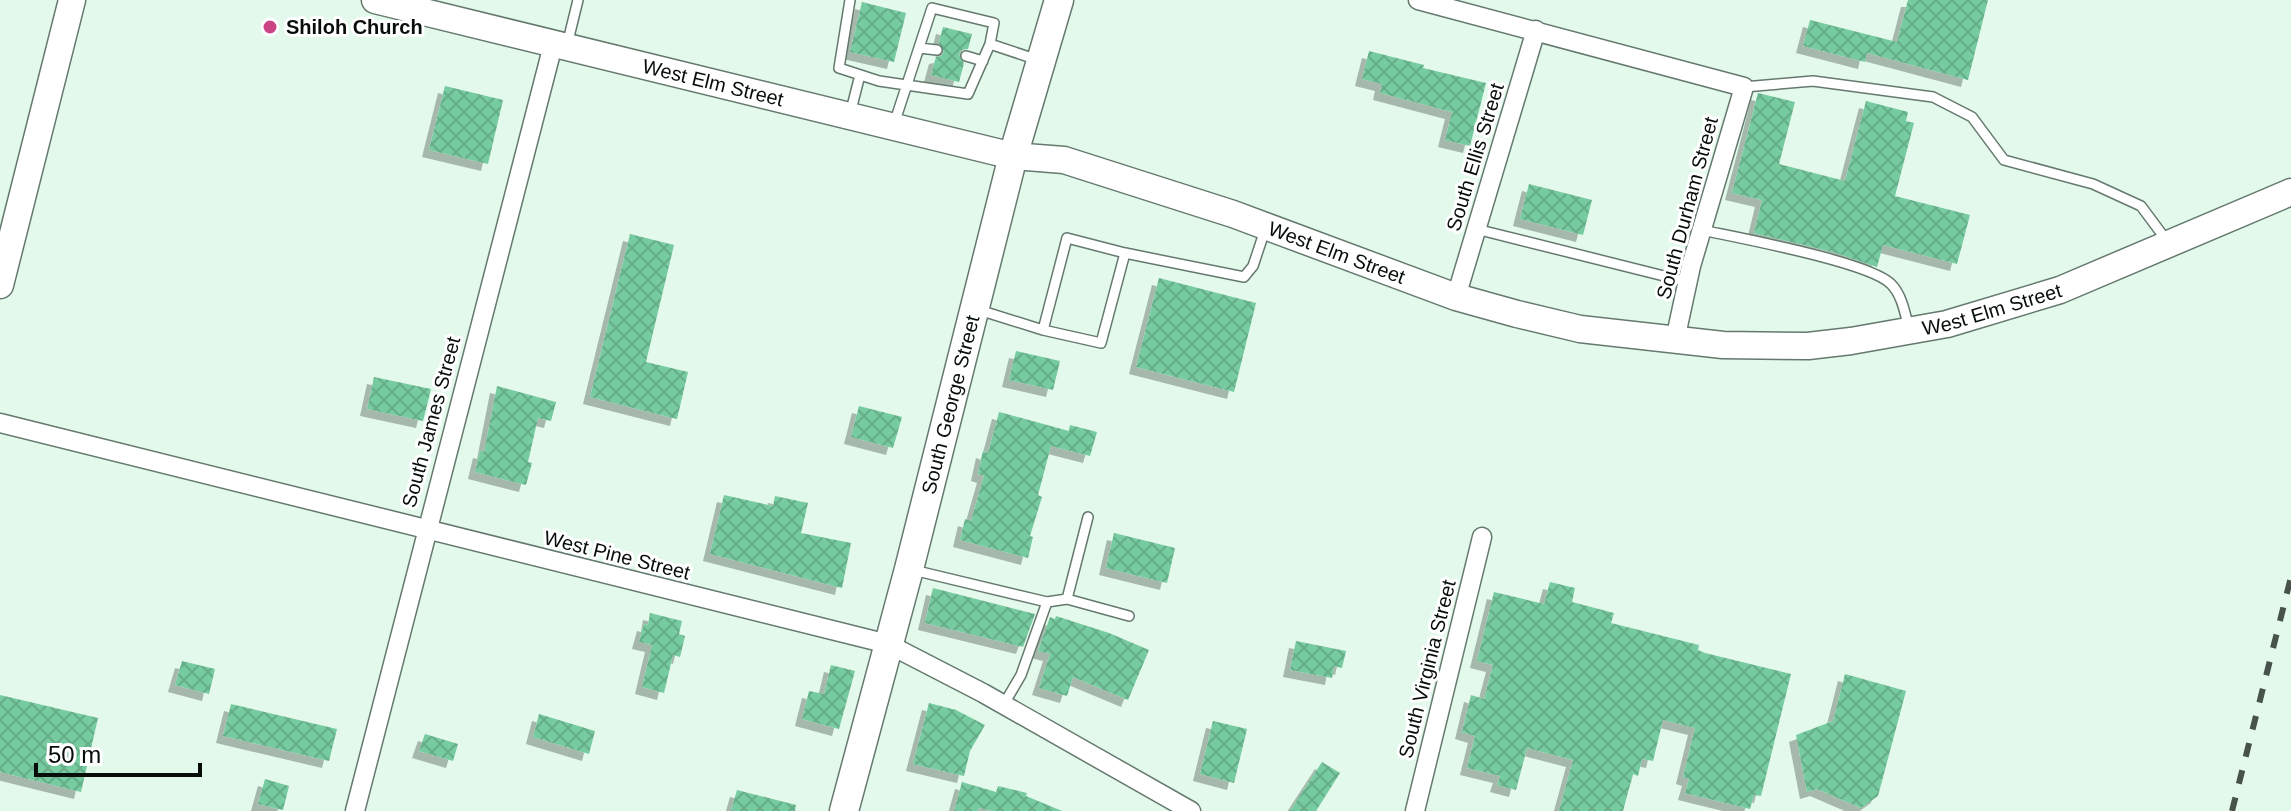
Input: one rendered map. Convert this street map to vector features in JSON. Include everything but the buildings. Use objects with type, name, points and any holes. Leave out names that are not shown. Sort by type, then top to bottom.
[{"type":"main road","name":"South George Street","points":[[844,811],[909,569],[1013,156],[1059,0]]},
{"type":"street","points":[[0,285],[72,0]]},
{"type":"street","name":"West Elm Street","points":[[375,0],[1013,156],[1064,160],[1267,226],[1456,297],[1580,329],[1723,345],[1808,346],[1910,332],[1986,314],[2060,290],[2291,192]]},
{"type":"street","points":[[1418,0],[1744,87]]},
{"type":"street","name":"South Ellis Street","points":[[1456,297],[1536,30]]},
{"type":"street","name":"South James Street","points":[[355,811],[426,530],[560,47]]},
{"type":"street","name":"South Durham Street","points":[[1675,340],[1702,230],[1744,87]]},
{"type":"street","name":"West Pine Street","points":[[0,423],[888,644],[1004,704],[1191,811]]},
{"type":"street","name":"South Virginia Street","points":[[1415,811],[1482,537]]},
{"type":"lane","points":[[560,47],[578,0]]},
{"type":"lane","points":[[850,0],[839,68],[906,85],[968,94],[990,44],[994,23],[932,8],[906,85],[894,127]]},
{"type":"lane","points":[[990,44],[1041,61]]},
{"type":"lane","points":[[919,48],[937,50]]},
{"type":"lane","points":[[966,56],[983,61]]},
{"type":"lane","points":[[849,116],[860,75]]},
{"type":"lane","points":[[1744,87],[1813,81],[1933,97],[1972,117],[2004,160],[2093,184],[2141,206],[2169,244]]},
{"type":"lane","points":[[1043,330],[1067,238],[1244,277],[1253,266],[1267,226]]},
{"type":"lane","points":[[1476,229],[1688,282]]},
{"type":"lane","points":[[1702,230],[1848,265],[1884,278],[1900,296],[1910,332]]},
{"type":"lane","points":[[976,309],[1043,330],[1101,343],[1125,253]]},
{"type":"lane","points":[[1067,599],[1088,517]]},
{"type":"lane","points":[[909,569],[1047,602],[1067,599],[1129,616]]},
{"type":"lane","points":[[1004,704],[1021,675],[1047,602]]},
{"type":"railway","points":[[2232,811],[2291,577]]},
{"type":"place","name":"Shiloh Church","points":[[270,27]]}]
